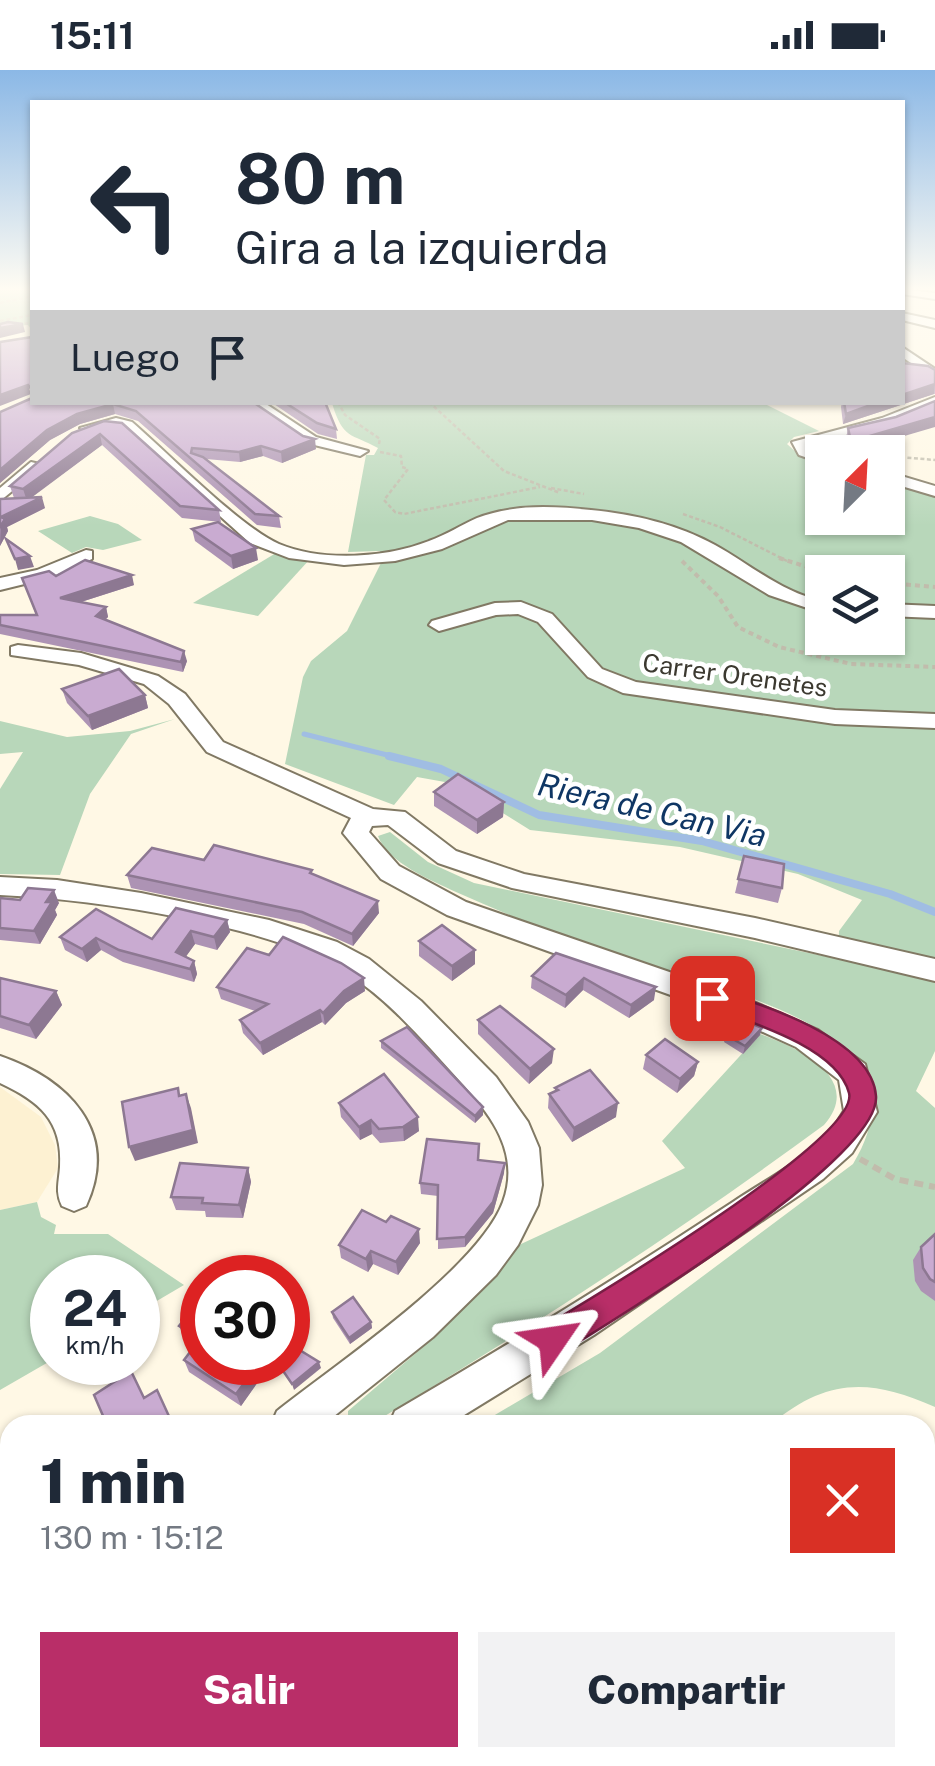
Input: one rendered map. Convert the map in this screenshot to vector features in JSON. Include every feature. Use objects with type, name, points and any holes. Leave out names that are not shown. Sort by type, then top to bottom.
[{"type":"street","points":[[828,435],[887,421],[935,401]]},
{"type":"street","points":[[257,405],[303,437],[331,447],[366,451]]},
{"type":"street","points":[[0,496],[63,444],[98,424],[127,425],[263,544],[296,553],[387,557],[428,548],[475,522],[543,512],[621,520],[673,531],[773,590],[805,600]]},
{"type":"street","points":[[905,482],[935,490]]},
{"type":"street","points":[[0,584],[43,574],[86,555]]},
{"type":"street","name":"Carrer Orenetes","points":[[439,625],[495,608],[521,608],[545,618],[596,673],[631,688],[834,717],[935,722]]},
{"type":"street","points":[[905,611],[935,612]]},
{"type":"street","points":[[18,651],[81,658],[151,680],[177,699],[215,747],[370,817],[396,818],[447,857],[521,882],[719,921],[935,970]]},
{"type":"street","points":[[370,817],[357,826],[358,841],[368,856],[408,884],[544,944],[750,1010],[835,1053],[861,1084],[864,1100],[860,1114],[838,1142],[808,1169],[641,1286],[426,1415]]},
{"type":"street","points":[[0,886],[56,888],[198,914],[270,930],[333,952],[387,990],[498,1100],[517,1127],[526,1175],[520,1207],[503,1236],[435,1307],[304,1415]]},
{"type":"street","points":[[0,1070],[43,1088],[68,1113],[81,1144],[74,1195]]},
{"type":"path","points":[[340,405],[345,415],[380,439],[379,446],[366,451]]},
{"type":"path","points":[[433,405],[504,471],[621,520]]},
{"type":"path","points":[[366,451],[401,456],[402,466],[408,469],[384,500],[395,512],[439,508],[539,486]]},
{"type":"path","points":[[905,457],[935,460]]},
{"type":"path","points":[[673,554],[718,596],[738,628],[779,647],[851,664],[935,666]]},
{"type":"path","points":[[905,584],[935,587]]},
{"type":"path","points":[[838,1142],[879,1173],[912,1186],[935,1187]]},
{"type":"shaded area","points":[[0,1087],[41,1117],[55,1145],[58,1168],[37,1202],[0,1210]]},
{"type":"green space","points":[[333,405],[767,405],[819,431],[794,437],[787,444],[805,457],[805,535],[905,535],[905,487],[935,495],[935,1051],[916,1091],[935,1108],[935,1407],[889,1391],[849,1388],[811,1398],[784,1415],[495,1415],[600,1353],[853,1164],[871,1118],[866,1080],[844,1049],[809,1024],[766,1004],[594,948],[479,902],[411,870],[383,846],[378,836],[390,832],[428,862],[474,883],[838,959],[839,931],[862,900],[798,874],[680,847],[530,830],[456,784],[417,777],[394,805],[285,764],[303,677],[311,661],[347,631],[382,561],[380,551],[348,552],[366,455],[374,455],[378,448],[344,430]]},
{"type":"green space","points":[[90,516],[118,524],[142,540],[103,550],[86,547],[72,553],[38,531]]},
{"type":"green space","points":[[276,553],[310,559],[258,616],[193,603]]},
{"type":"green space","points":[[175,719],[131,734],[90,794],[60,875],[0,874],[0,789],[23,752],[0,754],[0,721],[67,737],[130,731]]},
{"type":"green space","points":[[760,1034],[807,1056],[832,1079],[835,1108],[824,1125],[657,1243],[386,1415],[348,1415],[436,1336],[521,1244],[685,1168],[662,1141]]},
{"type":"green space","points":[[37,1202],[41,1217],[56,1225],[54,1234],[108,1234],[139,1255],[30,1255],[30,1373],[0,1390],[0,1210]]},
{"type":"green space","points":[[160,1269],[180,1282],[180,1287],[160,1299]]},
{"type":"building","points":[[0,368],[30,368],[30,388],[0,395]]},
{"type":"building","points":[[905,368],[932,368],[935,384],[905,394]]},
{"type":"building","points":[[30,399],[30,405],[109,405],[77,414],[47,430],[0,470],[0,412]]},
{"type":"building","points":[[935,401],[935,417],[873,435],[850,435],[848,428],[896,417]]},
{"type":"building","points":[[116,405],[257,405],[303,436],[315,439],[281,452],[261,446],[239,452],[192,448],[191,453],[203,457],[279,516],[255,514],[136,411]]},
{"type":"building","points":[[289,405],[326,405],[336,429],[317,423]]},
{"type":"building","points":[[844,405],[871,405],[846,414]]},
{"type":"building","points":[[104,421],[122,423],[219,510],[180,506],[100,434],[23,489],[10,486],[72,433]]},
{"type":"building","points":[[42,497],[1,517],[5,519],[0,527],[0,499]]},
{"type":"building","points":[[218,522],[256,548],[231,556],[192,529]]},
{"type":"building","points":[[6,539],[30,556],[15,559]]},
{"type":"building","points":[[85,560],[132,575],[60,598],[106,607],[96,616],[184,651],[181,662],[0,625],[0,615],[37,615],[22,578],[49,571],[56,576]]},
{"type":"building","points":[[119,669],[145,695],[88,716],[62,689]]},
{"type":"building","points":[[458,774],[504,802],[477,820],[434,792]]},
{"type":"building","points":[[214,845],[312,870],[310,873],[378,901],[352,934],[302,912],[127,875],[152,848],[204,860]]},
{"type":"building","points":[[744,856],[784,864],[782,888],[738,879]]},
{"type":"building","points":[[28,888],[54,890],[46,902],[52,902],[34,931],[0,928],[0,898],[20,900]]},
{"type":"building","points":[[176,908],[227,920],[214,937],[191,931],[176,952],[194,961],[190,969],[119,950],[96,938],[82,949],[60,937],[96,909],[152,939]]},
{"type":"building","points":[[442,925],[475,950],[452,966],[419,941]]},
{"type":"building","points":[[283,937],[364,978],[344,991],[323,1013],[320,1010],[260,1043],[240,1020],[268,1004],[217,987],[247,948],[269,955]]},
{"type":"building","points":[[556,953],[656,987],[631,1005],[584,978],[566,995],[532,976]]},
{"type":"building","points":[[0,978],[56,991],[29,1025],[0,1016]]},
{"type":"building","points":[[500,1006],[554,1049],[530,1069],[478,1020]]},
{"type":"building","points":[[737,1017],[762,1028],[745,1046],[726,1035]]},
{"type":"building","points":[[407,1027],[483,1107],[475,1116],[381,1041]]},
{"type":"building","points":[[665,1039],[698,1062],[680,1079],[646,1055]]},
{"type":"building","points":[[590,1070],[618,1103],[574,1128],[549,1094]]},
{"type":"building","points":[[384,1074],[418,1117],[403,1127],[379,1129],[371,1120],[359,1127],[339,1103]]},
{"type":"building","points":[[178,1088],[179,1096],[186,1094],[193,1130],[129,1147],[122,1102]]},
{"type":"building","points":[[427,1139],[479,1144],[478,1160],[505,1163],[493,1202],[465,1237],[437,1239],[438,1185],[420,1183]]},
{"type":"building","points":[[180,1163],[248,1168],[239,1205],[171,1197]]},
{"type":"building","points":[[362,1210],[386,1222],[391,1216],[419,1229],[396,1262],[371,1251],[366,1259],[339,1245]]},
{"type":"building","points":[[935,1234],[935,1282],[923,1268],[921,1247]]},
{"type":"building","points":[[353,1297],[371,1322],[349,1338],[332,1312]]},
{"type":"building","points":[[109,1385],[138,1385],[144,1398],[157,1390],[168,1415],[103,1415],[94,1395]]},
{"type":"building","points":[[222,1385],[243,1385],[236,1394]]},
{"type":"waterway","name":"Riera de Can Via","points":[[304,734],[399,758]]},
{"type":"waterway","name":"Riera de Can Via","points":[[389,756],[441,769],[539,815],[702,841],[890,894],[935,912]]},
{"type":"route","points":[[553,1340],[641,1286],[808,1169],[838,1142],[860,1114],[864,1100],[861,1084],[835,1053],[789,1027],[712,998]]}]
